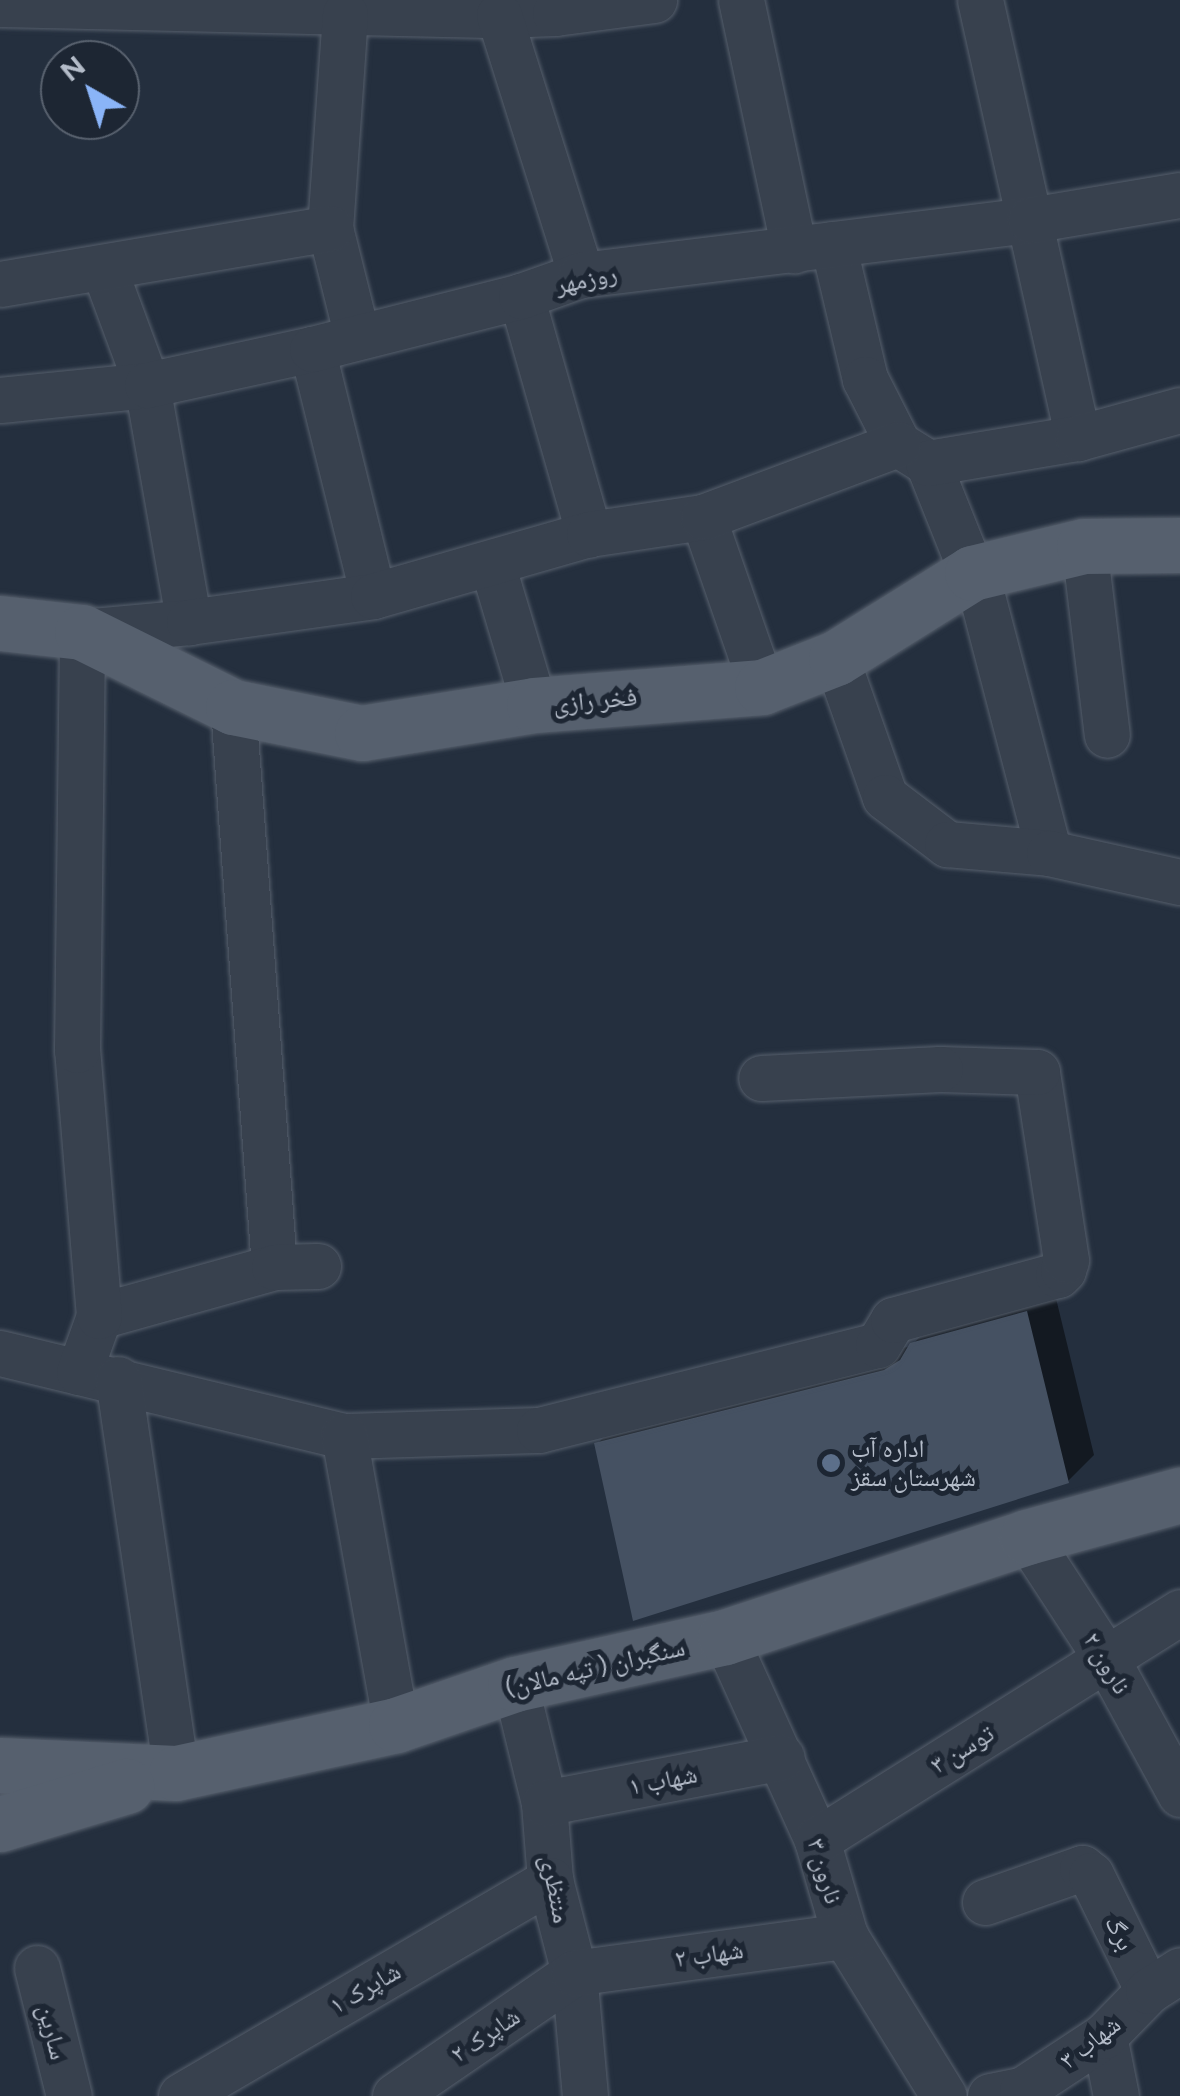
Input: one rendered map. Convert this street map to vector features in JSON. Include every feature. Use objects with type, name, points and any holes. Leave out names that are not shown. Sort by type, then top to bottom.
[{"type":"main road","name":"فخر رازی","points":[[0,624],[82,632],[233,707],[362,733],[534,705],[762,686],[836,658],[974,573],[1084,546],[1180,545]]},
{"type":"main road","name":"سنگبران ( تپه مالان)","points":[[0,1768],[176,1773],[396,1725],[515,1684],[725,1636],[1027,1536],[1180,1495]]},
{"type":"main road","points":[[0,1824],[176,1773]]},
{"type":"street","points":[[0,4],[499,15],[654,0]]},
{"type":"street","points":[[742,0],[814,247],[866,379],[913,453],[974,573],[1049,853]]},
{"type":"street","points":[[980,0],[1078,438]]},
{"type":"street","points":[[345,14],[330,228],[356,336]]},
{"type":"street","points":[[499,15],[581,275]]},
{"type":"street","name":"روزمهر","points":[[0,400],[147,386],[520,296],[581,275],[1030,220],[1180,195]]},
{"type":"street","points":[[0,284],[330,228]]},
{"type":"street","points":[[104,269],[147,386],[190,622]]},
{"type":"street","points":[[520,296],[589,534]]},
{"type":"street","points":[[312,349],[373,596]]},
{"type":"street","points":[[176,1773],[98,1375],[100,1316],[77,1050],[82,632],[190,622],[373,596],[589,534],[702,517],[913,453],[1078,438],[1180,410]]},
{"type":"street","points":[[702,517],[762,686]]},
{"type":"street","points":[[1084,546],[1107,735]]},
{"type":"street","points":[[492,564],[534,705]]},
{"type":"street","points":[[836,658],[885,798],[947,844],[1049,853],[1180,882]]},
{"type":"street","points":[[233,707],[274,1267]]},
{"type":"street","points":[[0,1353],[344,1436],[539,1430],[878,1345],[893,1320],[1058,1275],[1063,1270],[1066,1260],[1037,1072],[940,1069],[761,1078]]},
{"type":"street","points":[[100,1316],[274,1267],[318,1266]]},
{"type":"street","points":[[344,1436],[396,1725]]},
{"type":"street","name":"نارون ۲","points":[[1027,1536],[1106,1658],[1180,1794]]},
{"type":"street","name":"توسن ۳","points":[[817,1840],[1180,1612]]},
{"type":"street","name":"نارون ۳","points":[[725,1636],[817,1840],[845,1936],[944,2096]]},
{"type":"street","name":"منتظری","points":[[515,1684],[544,1803],[550,1880],[574,1973],[585,2096]]},
{"type":"street","name":"شهاب ۱","points":[[544,1803],[782,1757]]},
{"type":"street","points":[[0,1768],[5,1790],[0,1815]]},
{"type":"street","name":"برگ","points":[[985,1902],[1082,1868],[1091,1875],[1164,1981]]},
{"type":"street","name":"شاپرک ۱","points":[[181,2096],[550,1880]]},
{"type":"street","name":"شهاب ۲","points":[[574,1973],[845,1936]]},
{"type":"street","name":"سارین","points":[[36,1968],[69,2096]]},
{"type":"street","name":"شاپرک ۲","points":[[396,2096],[574,1973]]},
{"type":"street","name":"شهاب ۳","points":[[990,2096],[1022,2090],[1104,2036],[1164,1981]]},
{"type":"street","points":[[1104,2036],[1116,2096]]},
{"type":"building","name":"اداره آب شهرستان سقز","points":[[1027,1311],[1069,1483],[633,1621],[594,1443],[884,1370],[900,1360],[910,1343]]},
{"type":"place","name":"اداره آب شهرستان سقز","points":[[831,1463]]}]
